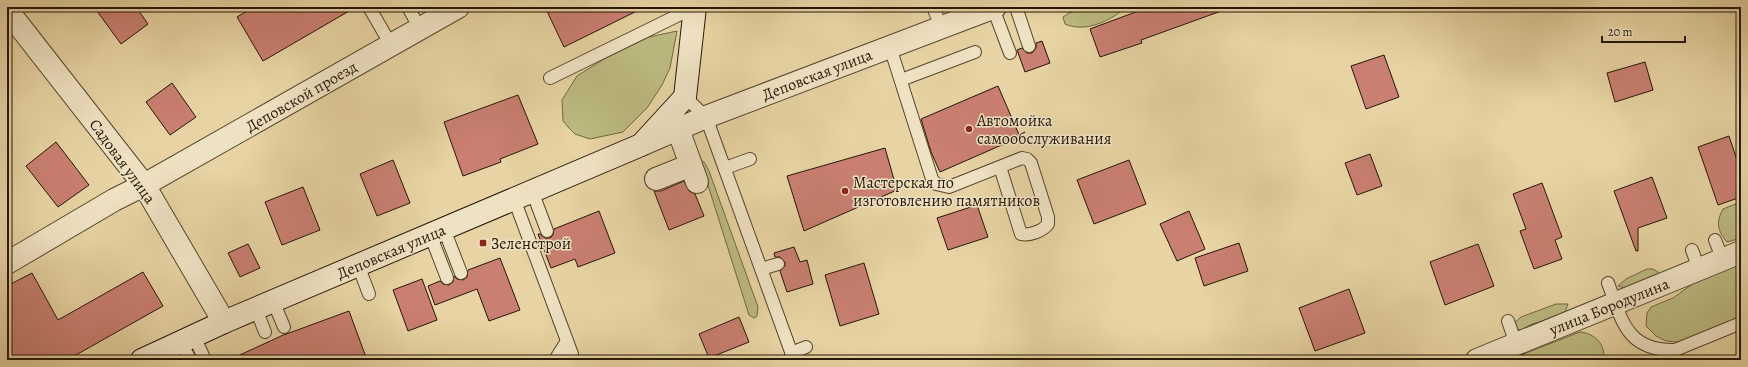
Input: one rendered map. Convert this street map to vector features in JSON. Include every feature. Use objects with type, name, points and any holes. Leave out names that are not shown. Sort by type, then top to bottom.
[{"type":"street","name":"Деповской проезд","points":[[7,263],[114,200],[144,185],[458,7]]},
{"type":"street","points":[[684,97],[695,7]]},
{"type":"street","name":"Деповская улица","points":[[142,360],[188,346],[224,322],[706,117],[994,7]]},
{"type":"street","name":"Садовая улица","points":[[7,10],[144,185],[224,322]]},
{"type":"street","name":"Деповская улица","points":[[641,145],[684,97]]},
{"type":"street","points":[[656,179],[694,174],[678,129]]},
{"type":"street","name":"улица Бородулина","points":[[1477,360],[1616,304],[1696,260],[1732,256]]},
{"type":"lane","points":[[369,7],[391,45]]},
{"type":"lane","points":[[408,7],[420,28]]},
{"type":"lane","points":[[550,78],[695,7]]},
{"type":"lane","points":[[933,7],[941,27]]},
{"type":"lane","points":[[994,7],[1010,53]]},
{"type":"lane","points":[[1016,7],[1029,46]]},
{"type":"lane","points":[[890,47],[932,179],[936,184],[949,187],[1022,158],[1027,158],[1031,163],[1048,217],[1048,224],[1045,228],[1026,235],[1021,234],[1000,167]]},
{"type":"lane","points":[[901,80],[975,52]]},
{"type":"lane","points":[[684,97],[706,117],[792,356],[806,347]]},
{"type":"lane","points":[[725,168],[750,159]]},
{"type":"lane","points":[[523,195],[548,231]]},
{"type":"lane","points":[[523,195],[572,354]]},
{"type":"lane","points":[[437,232],[461,273]]},
{"type":"lane","points":[[437,232],[448,278]]},
{"type":"lane","points":[[1715,240],[1732,256]]},
{"type":"lane","points":[[761,269],[778,264]]},
{"type":"lane","points":[[358,265],[369,294]]},
{"type":"lane","points":[[1608,282],[1625,326],[1635,339],[1648,346],[1663,350],[1675,350],[1741,323]]},
{"type":"lane","points":[[264,305],[284,327]]},
{"type":"lane","points":[[264,305],[265,332]]},
{"type":"lane","points":[[1508,321],[1516,344]]},
{"type":"lane","points":[[555,360],[567,341]]},
{"type":"lane","points":[[188,346],[205,360]]},
{"type":"shaded area","points":[[1084,7],[1126,7],[1113,17],[1097,24],[1081,27],[1065,24],[1063,17]]},
{"type":"shaded area","points":[[677,31],[670,68],[662,85],[647,108],[623,132],[590,139],[575,134],[563,121],[562,100],[577,76],[604,59],[649,37]]},
{"type":"shaded area","points":[[700,160],[704,162],[709,171],[758,307],[757,316],[754,318],[749,315]]},
{"type":"shaded area","points":[[1741,202],[1741,238],[1727,242],[1719,230],[1719,218],[1723,209]]},
{"type":"shaded area","points":[[1741,257],[1741,318],[1678,342],[1666,341],[1656,336],[1646,326],[1647,313],[1651,307],[1673,298],[1705,275]]},
{"type":"shaded area","points":[[1647,269],[1653,269],[1658,272],[1658,276],[1629,289],[1618,286],[1626,279]]},
{"type":"shaded area","points":[[1556,304],[1568,304],[1564,315],[1532,324],[1521,330],[1515,329],[1513,324],[1521,317]]},
{"type":"shaded area","points":[[1580,332],[1594,337],[1598,341],[1603,349],[1603,360],[1508,360]]},
{"type":"building","points":[[94,7],[136,7],[148,24],[121,44]]},
{"type":"building","points":[[254,7],[356,7],[263,61],[237,17]]},
{"type":"building","points":[[545,7],[645,7],[564,47]]},
{"type":"building","points":[[1149,7],[1224,7],[1224,10],[1141,40],[1142,43],[1100,57],[1090,29]]},
{"type":"building","points":[[1042,41],[1050,63],[1025,72],[1017,50],[1022,48],[1027,53],[1032,53],[1036,48],[1036,43]]},
{"type":"building","points":[[1384,55],[1399,97],[1366,109],[1351,66]]},
{"type":"building","points":[[1645,62],[1653,90],[1615,102],[1607,73]]},
{"type":"building","points":[[172,83],[196,117],[170,135],[146,102]]},
{"type":"building","name":"Автомойка самообслуживания","points":[[998,86],[1020,137],[940,172],[931,152],[921,119]]},
{"type":"building","points":[[518,95],[538,144],[500,159],[501,162],[463,176],[444,122]]},
{"type":"building","points":[[1729,136],[1741,172],[1741,197],[1718,205],[1698,147]]},
{"type":"building","points":[[56,142],[89,185],[58,207],[26,166]]},
{"type":"building","name":"Мастерская по изготовлению памятников","points":[[885,148],[897,190],[804,231],[787,176]]},
{"type":"building","points":[[1370,154],[1382,186],[1357,195],[1345,163]]},
{"type":"building","points":[[393,160],[410,203],[377,216],[360,174]]},
{"type":"building","points":[[1129,160],[1146,204],[1094,224],[1077,180]]},
{"type":"building","points":[[1652,177],[1667,218],[1638,228],[1638,251],[1636,251],[1614,191]]},
{"type":"building","points":[[684,181],[689,191],[695,194],[704,216],[669,230],[654,191],[661,191]]},
{"type":"building","points":[[1542,183],[1562,237],[1555,240],[1562,259],[1534,269],[1520,231],[1526,229],[1513,194]]},
{"type":"building","points":[[303,187],[320,230],[282,245],[265,202]]},
{"type":"building","points":[[977,205],[988,237],[948,250],[937,218]]},
{"type":"building","points":[[599,211],[615,253],[578,267],[575,259],[551,268],[538,234],[545,238],[550,238],[553,235],[554,229]]},
{"type":"building","points":[[1189,211],[1205,249],[1177,261],[1160,224]]},
{"type":"building","points":[[1239,243],[1248,271],[1204,286],[1195,258]]},
{"type":"building","points":[[248,244],[260,268],[240,277],[228,253]]},
{"type":"building","points":[[1478,244],[1494,286],[1445,305],[1430,262]]},
{"type":"building","points":[[794,247],[800,262],[807,260],[813,284],[787,292],[780,271],[785,266],[785,262],[780,257],[775,257],[774,253]]},
{"type":"building","points":[[500,258],[520,310],[489,321],[477,289],[435,305],[428,286],[440,281],[443,284],[449,285],[453,282],[454,276],[457,279],[463,280],[467,277],[468,270]]},
{"type":"building","points":[[864,263],[879,314],[840,326],[825,275]]},
{"type":"building","points":[[143,272],[163,306],[67,360],[15,360],[7,346],[7,286],[32,273],[58,320]]},
{"type":"building","points":[[422,279],[437,320],[408,331],[393,290]]},
{"type":"building","points":[[1349,289],[1365,333],[1315,351],[1299,308]]},
{"type":"building","points":[[349,311],[367,360],[229,360],[281,336]]},
{"type":"building","points":[[739,317],[749,342],[709,358],[699,334]]},
{"type":"place","name":"Автомойка самообслуживания","points":[[969,129]]},
{"type":"place","name":"Мастерская по изготовлению памятников","points":[[845,191]]},
{"type":"place","name":"Зеленстрой","points":[[483,243]]}]
